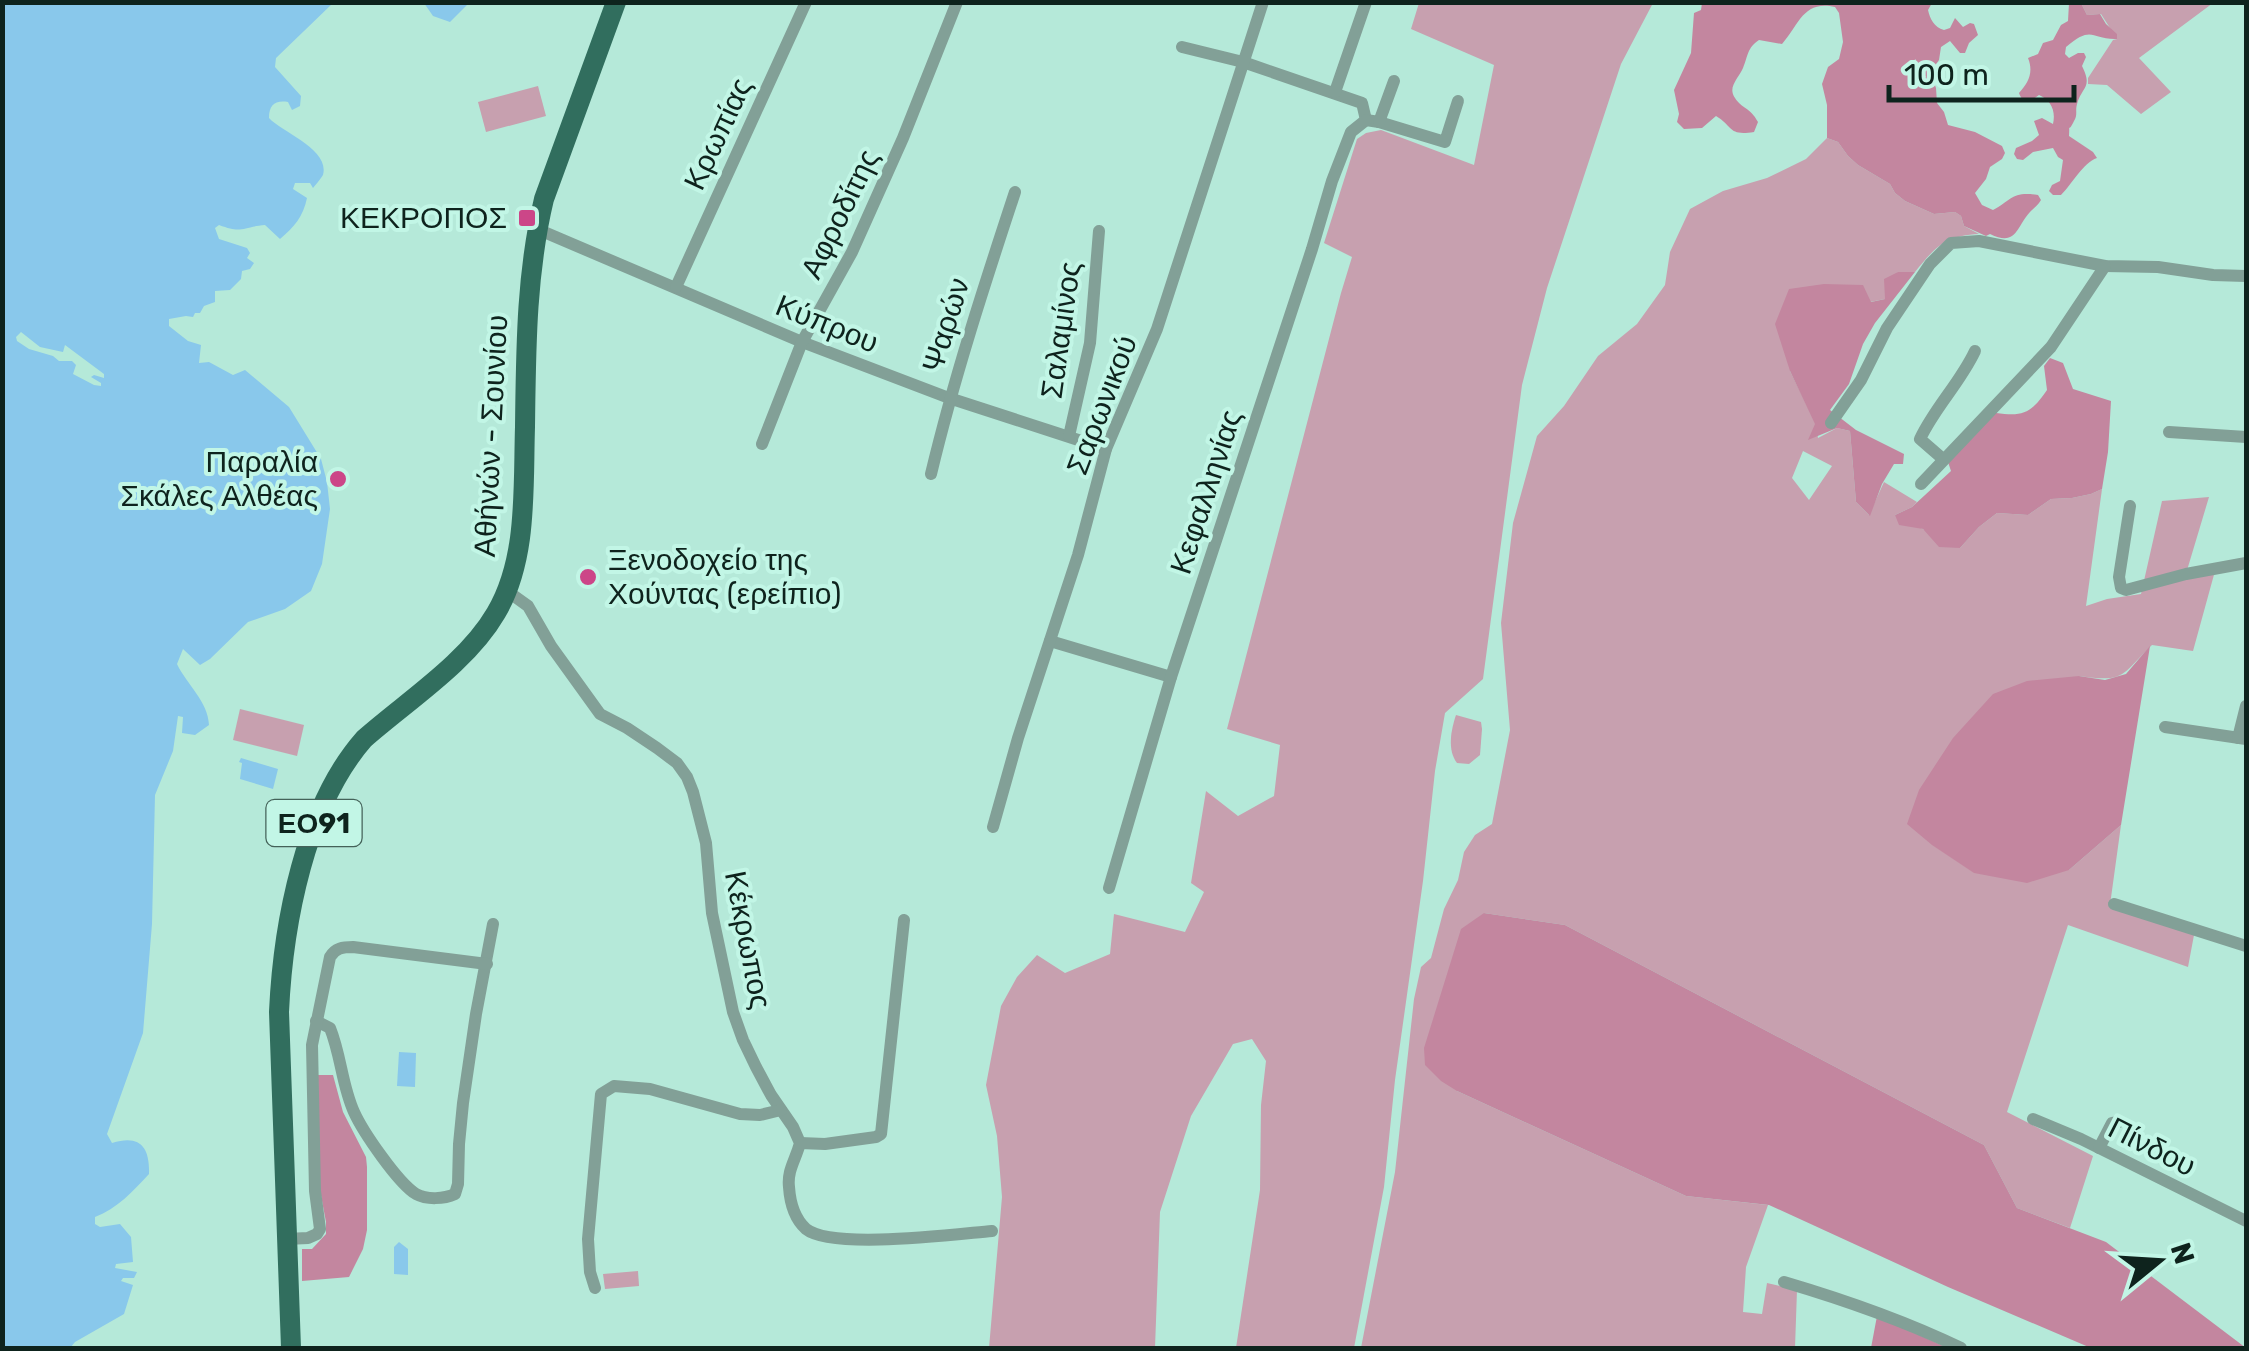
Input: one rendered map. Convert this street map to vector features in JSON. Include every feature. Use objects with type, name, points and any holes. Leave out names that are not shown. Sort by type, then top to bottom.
[{"type":"main road","name":"Αθήνών - Σουνίου","points":[[291,1348],[279,1000],[294,900],[312,830],[334,778],[364,738],[470,648],[507,591],[520,537],[528,330],[537,229],[544,199],[616,2]]},
{"type":"street","name":"Κρωπίας","points":[[676,287],[806,2]]},
{"type":"street","name":"Αφροδίτης","points":[[762,444],[802,342],[852,252],[904,138],[957,2]]},
{"type":"street","name":"Σαρωνικού","points":[[993,827],[1078,555],[1106,448],[1158,329],[1263,2]]},
{"type":"street","points":[[1335,92],[1366,2]]},
{"type":"street","points":[[1182,47],[1335,92],[1362,103],[1373,121],[1446,142],[1458,100]]},
{"type":"street","name":"Κεφαλληνίας","points":[[1109,888],[1170,677],[1332,181],[1351,132],[1373,121],[1394,81]]},
{"type":"street","name":"Ψαρών","points":[[932,474],[972,320],[1015,192]]},
{"type":"street","name":"Κύπρου","points":[[537,229],[802,342],[950,398],[1106,448]]},
{"type":"street","name":"Σαλαμίνος","points":[[1068,436],[1090,343],[1099,231]]},
{"type":"street","points":[[1830,423],[1930,264],[1951,243],[1979,241],[2105,266],[2246,276]]},
{"type":"street","points":[[1921,484],[2051,347],[2105,266]]},
{"type":"street","points":[[1943,459],[1920,439],[1975,351]]},
{"type":"street","points":[[2169,432],[2246,437]]},
{"type":"street","points":[[2130,506],[2119,576],[2121,588],[2246,563]]},
{"type":"street","name":"Κέκρωπος","points":[[507,591],[528,606],[550,646],[600,714],[658,748],[687,777],[706,843],[712,913],[733,1012],[743,1040],[800,1143]]},
{"type":"street","points":[[1050,641],[1170,677]]},
{"type":"street","points":[[2165,727],[2242,738],[2246,706]]},
{"type":"street","points":[[2114,904],[2246,946]]},
{"type":"street","points":[[904,920],[881,1134],[839,1143],[800,1143],[791,1162],[788,1186],[796,1218],[810,1232],[828,1238],[895,1239],[992,1232]]},
{"type":"street","points":[[316,1021],[330,1028],[353,1112],[371,1142],[410,1190],[421,1196],[446,1198],[455,1194],[463,1103],[493,924]]},
{"type":"street","points":[[286,1239],[308,1238],[320,1229],[315,1191],[312,1045],[330,957],[340,948],[353,947],[487,964]]},
{"type":"street","points":[[595,1288],[588,1239],[601,1094],[614,1086],[650,1090],[740,1114],[781,1110]]},
{"type":"street","name":"Πίνδου","points":[[2033,1119],[2246,1221]]},
{"type":"street","points":[[2099,1148],[2112,1123],[2119,1122]]},
{"type":"street","points":[[1784,1282],[1856,1303],[1961,1348]]},
{"type":"shaded area","points":[[1419,3],[1653,3],[1621,64],[1547,288],[1522,385],[1483,679],[1445,713],[1384,1187],[1354,1348],[1236,1348],[1260,1190],[1266,1061],[1252,1039],[1233,1044],[1191,1116],[1160,1212],[1155,1348],[989,1348],[1002,1197],[997,1136],[986,1085],[1001,1006],[1017,977],[1037,955],[1065,973],[1110,954],[1114,914],[1185,932],[1204,892],[1191,883],[1206,791],[1238,816],[1274,796],[1280,745],[1227,729],[1352,257],[1324,243],[1357,139],[1366,133],[1381,130],[1474,165],[1494,65],[1411,29]]},
{"type":"shaded area","points":[[1702,3],[1932,3],[1929,13],[1941,29],[1950,28],[1955,18],[1963,27],[1974,24],[1978,35],[1965,53],[1960,53],[1950,41],[1941,47],[1931,75],[1937,103],[1948,125],[1975,132],[2002,146],[2002,159],[1990,167],[1975,193],[1982,205],[1993,210],[2023,194],[2038,195],[2041,200],[2011,237],[1986,236],[1964,226],[1955,212],[1934,214],[1905,201],[1890,184],[1858,165],[1838,142],[1827,138],[1827,105],[1822,84],[1828,67],[1839,59],[1843,42],[1835,7],[1809,11],[1782,44],[1759,40],[1750,49],[1732,90],[1758,122],[1754,132],[1735,132],[1716,116],[1702,128],[1684,129],[1677,122],[1674,90],[1691,53],[1694,13],[1701,10]]},
{"type":"shaded area","points":[[2069,3],[2081,3],[2087,15],[2100,14],[2117,39],[2087,35],[2066,47],[2069,58],[2084,53],[2082,66],[2087,83],[2069,136],[2097,158],[2082,169],[2061,195],[2053,195],[2049,191],[2060,181],[2063,160],[2053,148],[2033,152],[2023,160],[2014,154],[2016,148],[2039,135],[2034,121],[2042,118],[2053,124],[2053,110],[2039,95],[2028,101],[2019,93],[2029,77],[2028,58],[2038,54],[2043,43],[2053,40],[2061,25],[2068,21]]},
{"type":"shaded area","points":[[2081,3],[2213,3],[2139,58],[2171,92],[2141,114],[2107,85],[2088,84],[2088,78],[2117,39],[2101,14],[2087,15]]},
{"type":"shaded area","points":[[538,86],[546,116],[486,132],[478,102]]},
{"type":"shaded area","points":[[1827,138],[1838,142],[1858,165],[1890,184],[1905,201],[1934,214],[1955,212],[1964,226],[1979,234],[1942,244],[1915,272],[1898,272],[1885,299],[1870,302],[1790,371],[1816,424],[1818,438],[1837,428],[1850,431],[1856,502],[1869,515],[1884,482],[1917,502],[1895,515],[1960,548],[1997,513],[2028,515],[2051,499],[2072,498],[2102,489],[2086,606],[2141,594],[2162,501],[2209,497],[2185,577],[2215,571],[2193,651],[2152,645],[2128,670],[2115,677],[2079,676],[2069,870],[2121,825],[2110,905],[2194,935],[2188,967],[2068,925],[2007,1112],[2093,1156],[2070,1228],[2017,1208],[1984,1145],[1565,925],[1484,913],[1457,1091],[1686,1196],[1768,1205],[1746,1267],[1743,1312],[1762,1314],[1767,1283],[1797,1290],[1795,1348],[1361,1348],[1395,1172],[1421,967],[1431,958],[1464,852],[1475,835],[1492,824],[1510,730],[1501,623],[1513,523],[1537,436],[1564,406],[1598,356],[1637,324],[1665,285],[1670,252],[1690,209],[1723,191],[1767,178],[1806,159]],"holes":[[[1803,451],[1832,466],[1809,500],[1792,478]]]},
{"type":"shaded area","points":[[1898,272],[1915,272],[1875,323],[1849,384],[1830,410],[1856,430],[1904,454],[1903,464],[1894,464],[1882,484],[1870,516],[1856,502],[1850,431],[1837,428],[1808,440],[1815,424],[1790,371],[1775,324],[1789,289],[1824,284],[1863,285],[1871,302],[1885,299],[1884,279]]},
{"type":"shaded area","points":[[2050,358],[2063,363],[2073,389],[2111,401],[2102,489],[2072,498],[2051,499],[2028,515],[1997,513],[1960,548],[1939,547],[1923,529],[1899,525],[1895,515],[1912,507],[1951,471],[1948,462],[1996,413],[2020,414],[2036,404],[2047,390],[2044,366]]},
{"type":"shaded area","points":[[2150,646],[2121,825],[2069,870],[2027,883],[1974,873],[1907,824],[1919,790],[1953,738],[1993,694],[2027,681],[2079,676],[2105,680],[2126,674]]},
{"type":"shaded area","points":[[240,709],[304,725],[297,756],[233,740]]},
{"type":"shaded area","points":[[1456,715],[1481,722],[1480,755],[1469,764],[1457,763],[1452,752],[1451,733]]},
{"type":"shaded area","points":[[1484,913],[1565,925],[1984,1145],[2017,1208],[2106,1242],[2246,1348],[2091,1348],[1769,1205],[1686,1196],[1457,1091],[1425,1065],[1424,1048],[1461,929]]},
{"type":"shaded area","points":[[318,1075],[333,1075],[343,1112],[366,1157],[367,1230],[363,1249],[349,1277],[302,1281],[302,1249],[312,1249],[326,1234],[319,1185]]},
{"type":"shaded area","points":[[638,1271],[639,1286],[605,1289],[603,1274]]},
{"type":"shaded area","points":[[1877,1316],[1948,1348],[1871,1348]]},
{"type":"water","points":[[3,2],[332,2],[276,58],[275,67],[301,96],[300,106],[292,110],[288,102],[276,103],[269,118],[313,149],[323,166],[323,175],[313,188],[310,183],[295,183],[293,189],[307,198],[297,221],[280,239],[265,225],[215,228],[219,239],[247,248],[247,258],[254,263],[242,271],[241,279],[230,290],[215,291],[215,302],[204,306],[200,313],[169,319],[169,326],[188,341],[201,345],[199,363],[209,362],[233,375],[245,370],[289,407],[321,459],[327,482],[330,509],[322,564],[311,591],[285,609],[248,622],[200,665],[183,649],[177,664],[201,701],[209,725],[195,735],[182,733],[183,717],[178,716],[173,751],[155,795],[152,924],[143,1033],[107,1134],[112,1143],[130,1140],[141,1145],[148,1156],[149,1174],[118,1204],[95,1217],[95,1224],[100,1227],[120,1224],[131,1237],[133,1262],[116,1264],[115,1268],[137,1272],[134,1278],[121,1281],[133,1285],[124,1314],[70,1348],[3,1348]],"holes":[[[21,332],[40,347],[63,352],[65,345],[104,374],[104,378],[91,377],[101,386],[73,374],[76,365],[72,361],[59,361],[29,349],[16,337]]]},
{"type":"water","points":[[424,3],[469,3],[450,22],[433,16]]},
{"type":"water","points":[[241,758],[278,769],[273,789],[240,779]]},
{"type":"water","points":[[399,1052],[416,1053],[415,1087],[397,1086]]},
{"type":"water","points":[[399,1242],[408,1249],[408,1275],[394,1274],[394,1247]]},
{"type":"place","name":"ΚΕΚΡΟΠΟΣ","points":[[527,218]]},
{"type":"place","name":"Παραλία Σκάλες Αλθέας","points":[[338,479]]},
{"type":"place","name":"Ξενοδοχείο της Χούντας (ερείπιο)","points":[[588,577]]}]
